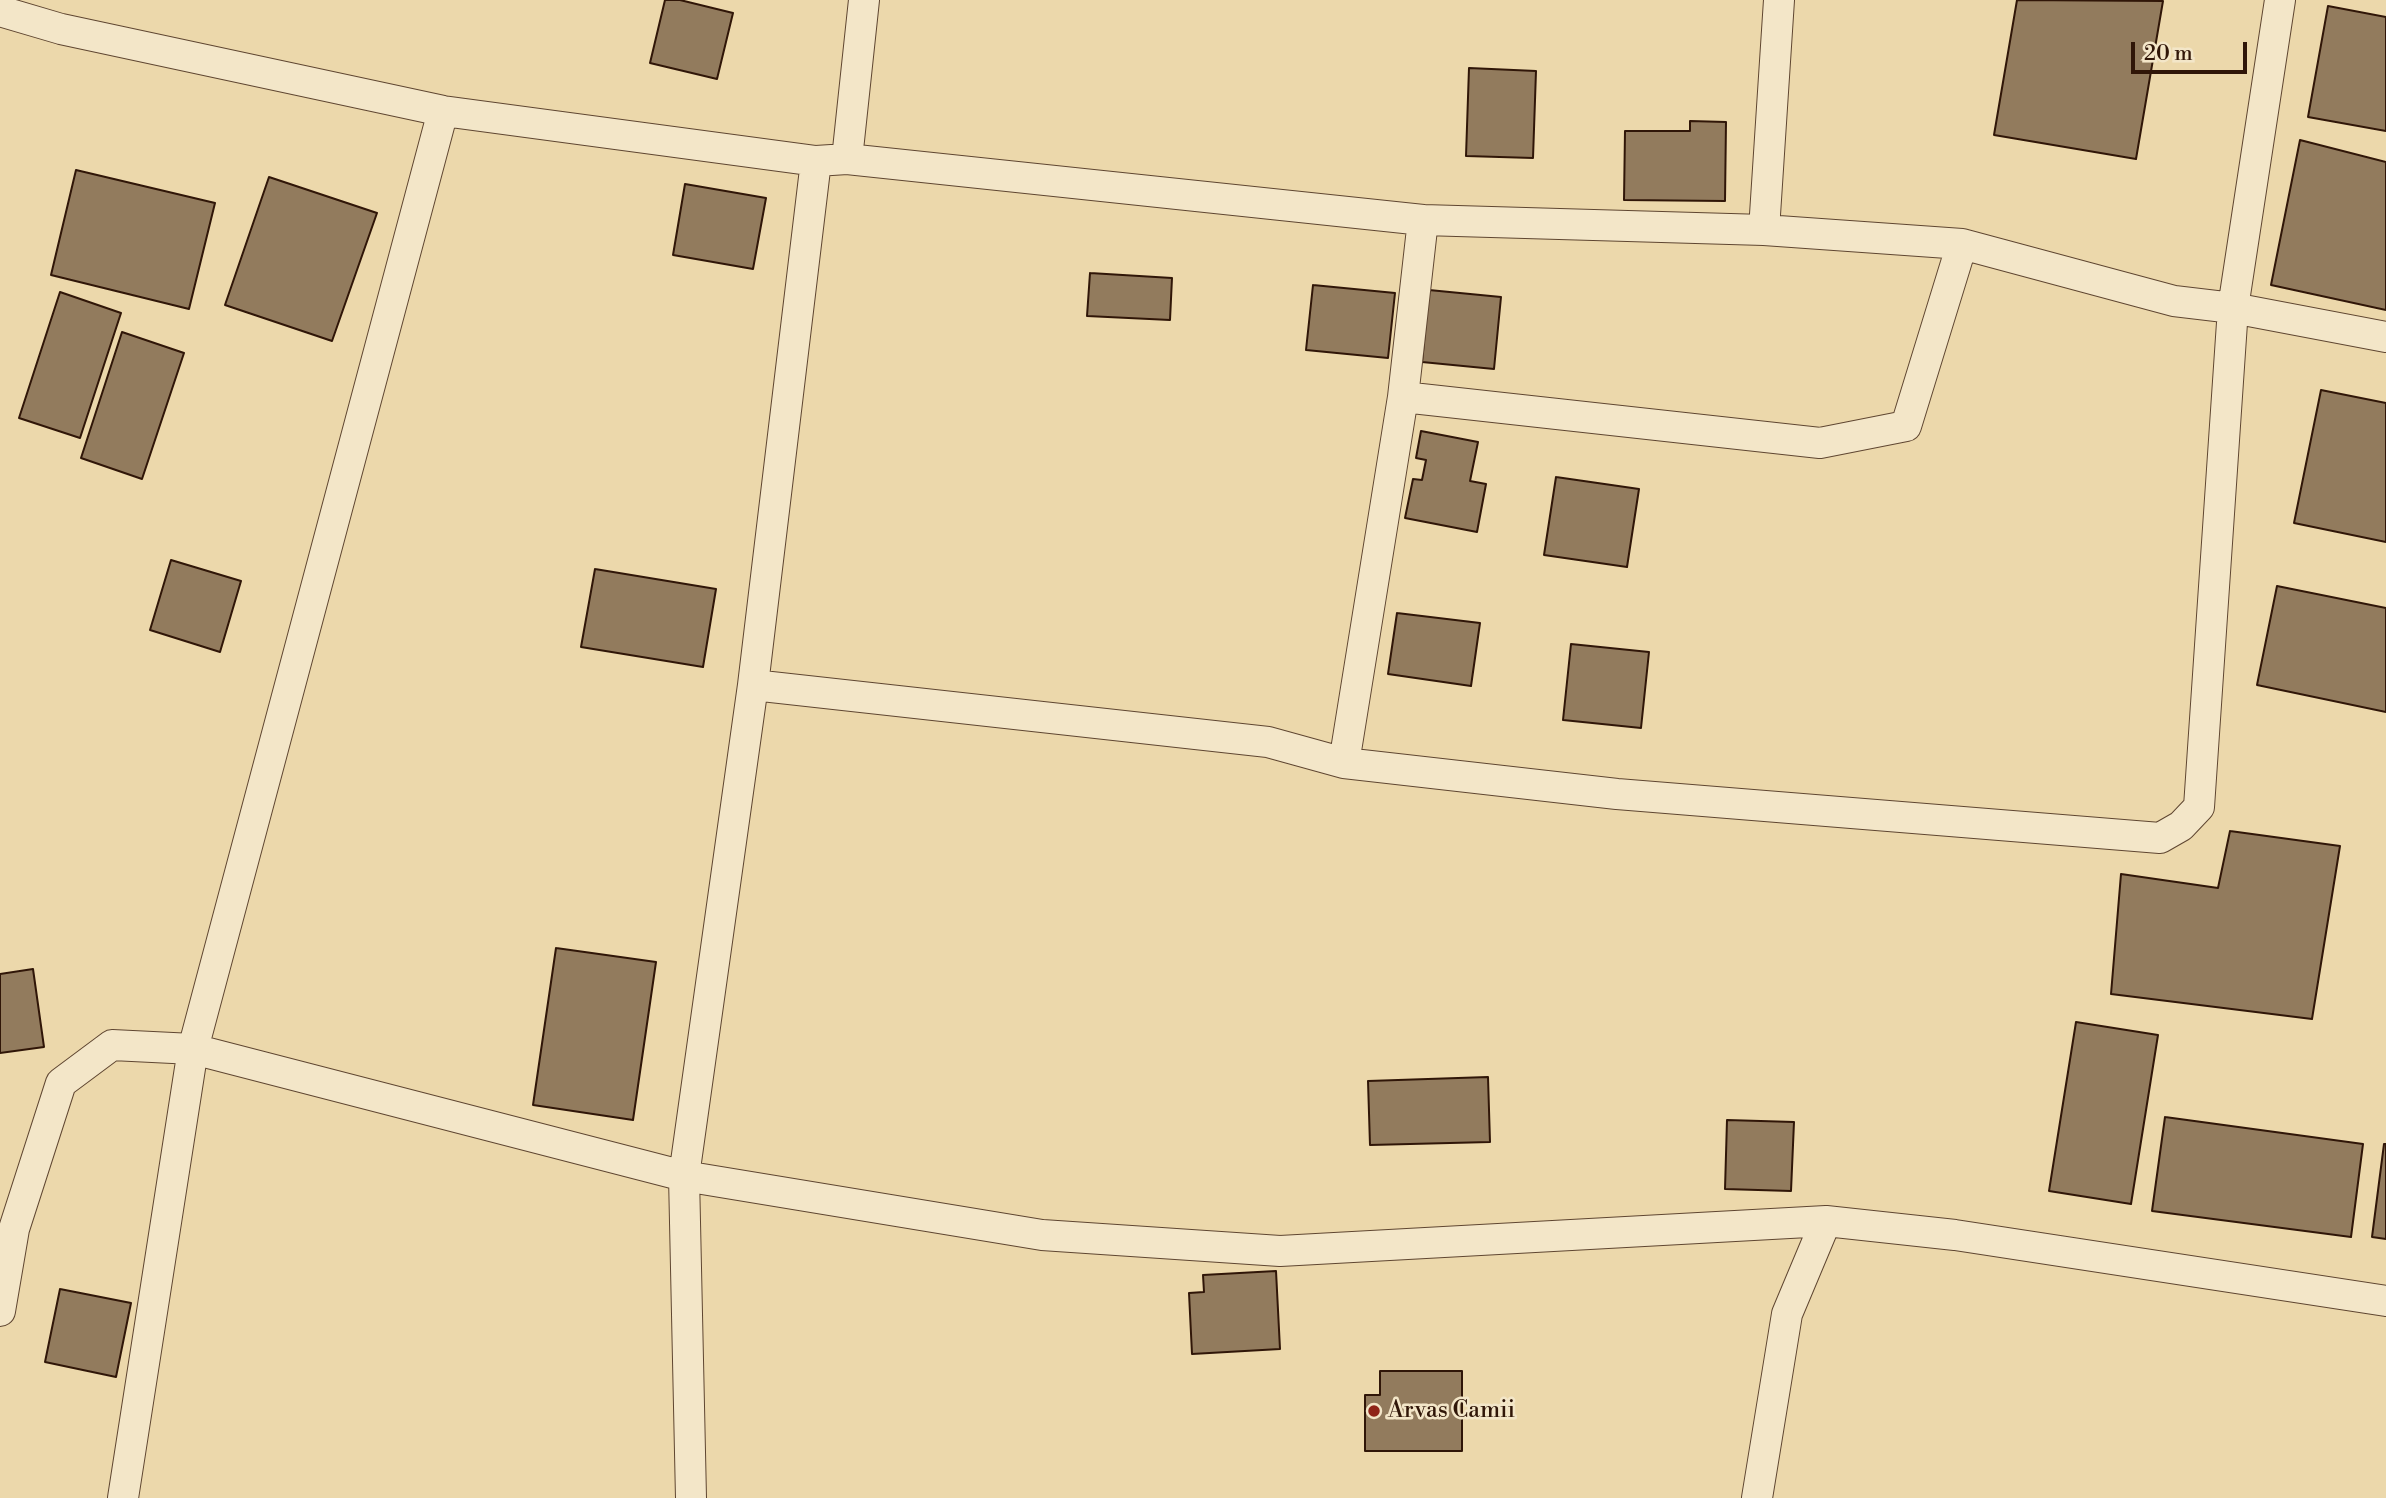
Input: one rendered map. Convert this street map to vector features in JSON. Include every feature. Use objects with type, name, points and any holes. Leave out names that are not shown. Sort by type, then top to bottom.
[{"type":"street","points":[[847,159],[864,0]]},
{"type":"street","points":[[1764,230],[1779,0]]},
{"type":"street","points":[[753,685],[1268,742],[1344,763],[1618,794],[2160,838],[2181,826],[2199,807],[2233,308],[2280,0]]},
{"type":"street","points":[[0,11],[61,29],[443,111],[816,161],[847,159],[1423,220],[1764,230],[1962,244],[2174,301],[2233,308],[2386,337]]},
{"type":"street","points":[[123,1498],[193,1049],[443,111]]},
{"type":"street","points":[[691,1498],[684,1176],[753,685],[816,161]]},
{"type":"street","points":[[1344,763],[1403,397],[1423,220]]},
{"type":"street","points":[[1403,397],[1820,443],[1906,426],[1962,244]]},
{"type":"street","points":[[0,1311],[7,1229],[61,1083],[112,1045],[193,1049],[684,1176],[1042,1235],[1280,1251],[1826,1221],[1955,1235],[2386,1301]]},
{"type":"street","points":[[1757,1498],[1787,1314],[1826,1221]]},
{"type":"building","points":[[665,0],[680,0],[733,13],[717,79],[650,63]]},
{"type":"building","points":[[2017,0],[2163,1],[2136,159],[1994,135]]},
{"type":"building","points":[[2328,6],[2386,17],[2386,131],[2308,117]]},
{"type":"building","points":[[1469,68],[1536,71],[1533,158],[1466,156]]},
{"type":"building","points":[[1690,121],[1726,122],[1725,201],[1624,200],[1625,131],[1690,131]]},
{"type":"building","points":[[2300,140],[2386,162],[2386,310],[2271,285]]},
{"type":"building","points":[[76,170],[215,203],[189,309],[51,275]]},
{"type":"building","points":[[269,177],[377,213],[332,341],[225,305]]},
{"type":"building","points":[[685,184],[766,198],[753,269],[673,255]]},
{"type":"building","points":[[1090,273],[1172,278],[1170,320],[1087,316]]},
{"type":"building","points":[[1313,285],[1395,293],[1388,358],[1306,350]]},
{"type":"building","points":[[1429,290],[1501,297],[1494,369],[1422,362]]},
{"type":"building","points":[[60,292],[121,313],[80,438],[19,418]]},
{"type":"building","points":[[122,332],[184,353],[142,479],[81,458]]},
{"type":"building","points":[[2321,390],[2386,403],[2386,542],[2294,523]]},
{"type":"building","points":[[1421,431],[1478,442],[1470,481],[1486,484],[1477,532],[1405,518],[1413,479],[1422,480],[1426,460],[1416,458]]},
{"type":"building","points":[[1556,477],[1639,489],[1627,567],[1544,555]]},
{"type":"building","points":[[171,560],[241,581],[220,652],[150,630]]},
{"type":"building","points":[[595,569],[716,589],[703,667],[581,647]]},
{"type":"building","points":[[2277,586],[2386,608],[2386,712],[2257,685]]},
{"type":"building","points":[[1397,613],[1480,623],[1471,686],[1388,674]]},
{"type":"building","points":[[1571,644],[1649,652],[1641,728],[1563,720]]},
{"type":"building","points":[[2230,831],[2340,846],[2312,1019],[2111,994],[2121,874],[2218,888]]},
{"type":"building","points":[[556,948],[656,962],[633,1120],[533,1105]]},
{"type":"building","points":[[33,969],[44,1047],[0,1053],[0,974]]},
{"type":"building","points":[[2076,1022],[2158,1035],[2131,1204],[2049,1191]]},
{"type":"building","points":[[1488,1077],[1490,1142],[1370,1145],[1368,1081]]},
{"type":"building","points":[[2165,1117],[2363,1144],[2351,1237],[2152,1211]]},
{"type":"building","points":[[1727,1120],[1794,1122],[1791,1191],[1725,1189]]},
{"type":"building","points":[[2386,1144],[2386,1239],[2372,1237]]},
{"type":"building","points":[[1276,1271],[1280,1349],[1192,1354],[1189,1293],[1204,1292],[1203,1275]]},
{"type":"building","points":[[60,1289],[131,1303],[116,1377],[45,1362]]},
{"type":"building","points":[[1380,1371],[1462,1371],[1462,1451],[1365,1451],[1365,1395],[1380,1395]]},
{"type":"place","name":"Arvas Camii","points":[[1374,1411]]}]
